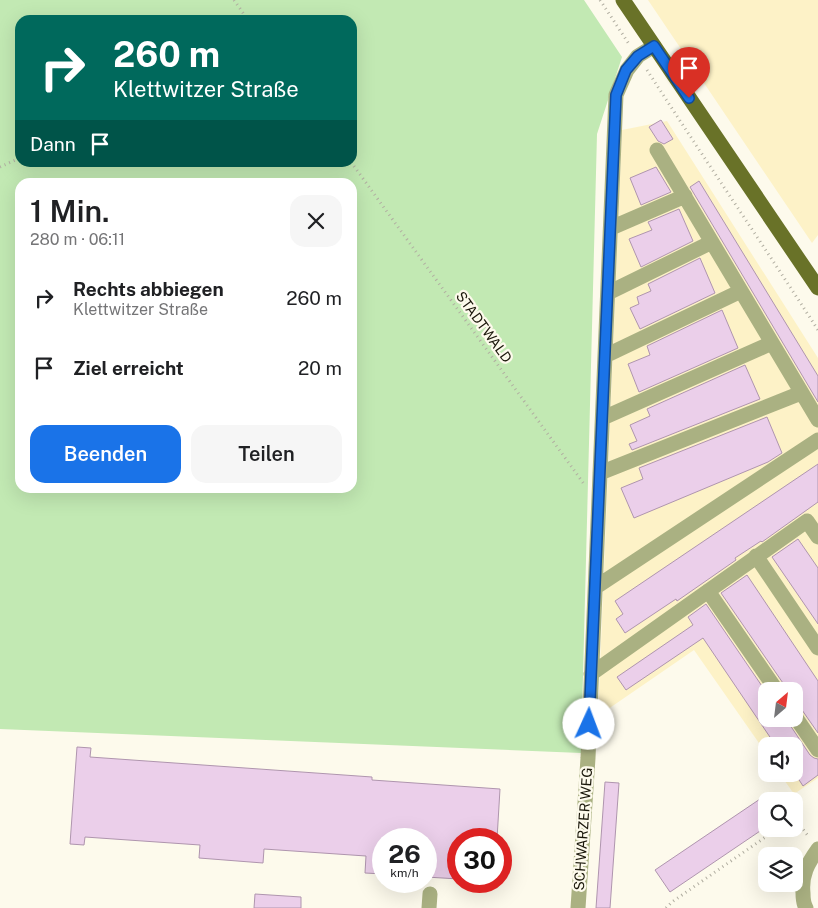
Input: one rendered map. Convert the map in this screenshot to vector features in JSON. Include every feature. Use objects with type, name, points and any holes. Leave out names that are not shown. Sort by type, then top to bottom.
[{"type":"main road","points":[[623,0],[818,288]]},
{"type":"street","name":"SCHWARZER WEG","points":[[578,908],[588,758],[596,587],[616,95],[626,70],[638,56],[654,46]]},
{"type":"street","points":[[657,150],[818,420]]},
{"type":"street","points":[[611,228],[685,196]]},
{"type":"street","points":[[608,293],[712,242]]},
{"type":"street","points":[[605,356],[741,291]]},
{"type":"street","points":[[603,418],[772,343]]},
{"type":"street","points":[[600,473],[801,393]]},
{"type":"street","points":[[596,587],[818,440]]},
{"type":"street","points":[[591,674],[807,521],[818,537]]},
{"type":"street","points":[[756,556],[818,648]]},
{"type":"street","points":[[708,590],[772,682]]},
{"type":"street","points":[[802,727],[818,750]]},
{"type":"street","points":[[806,908],[802,882],[810,860],[818,849]]},
{"type":"path","points":[[234,0],[244,15]]},
{"type":"path","points":[[600,0],[818,330]]},
{"type":"path","points":[[0,167],[15,160]]},
{"type":"path","name":"STADTWALD","points":[[355,167],[599,505]]},
{"type":"path","points":[[803,830],[818,849]]},
{"type":"path","points":[[666,908],[765,837]]},
{"type":"shaded area","points":[[648,0],[818,0],[818,235],[812,243]]},
{"type":"shaded area","points":[[667,121],[818,358],[818,778],[797,792],[793,792],[786,782],[803,782],[803,737],[758,737],[758,742],[694,650],[598,716],[622,130]]},
{"type":"green space","points":[[0,0],[584,0],[622,57],[597,134],[581,753],[0,729]]},
{"type":"building","points":[[661,120],[673,139],[664,144],[658,141],[649,127]]},
{"type":"building","points":[[656,167],[671,192],[641,205],[630,178]]},
{"type":"building","points":[[699,181],[818,376],[818,402],[690,187]]},
{"type":"building","points":[[679,209],[693,241],[641,267],[629,239],[652,230],[648,222]]},
{"type":"building","points":[[700,258],[715,293],[640,329],[630,308],[639,304],[637,297],[651,291],[648,284]]},
{"type":"building","points":[[722,310],[738,348],[639,392],[628,364],[650,355],[647,346]]},
{"type":"building","points":[[745,365],[760,399],[632,450],[629,444],[637,441],[630,425],[650,416],[647,409]]},
{"type":"building","points":[[767,417],[782,453],[768,462],[634,518],[621,488],[643,479],[639,468]]},
{"type":"building","points":[[818,464],[818,502],[762,542],[735,558],[736,560],[677,601],[676,599],[625,633],[616,619],[623,614],[615,601]]},
{"type":"building","points":[[798,539],[818,568],[818,624],[772,557]]},
{"type":"building","points":[[747,575],[818,681],[818,733],[803,711],[803,682],[782,682],[721,593]]},
{"type":"building","points":[[706,604],[759,682],[758,719],[703,638],[626,690],[617,677],[693,625],[688,617]]},
{"type":"building","points":[[764,728],[792,728],[798,737],[770,737]]},
{"type":"building","points":[[803,744],[810,755],[818,759],[818,775],[803,786],[800,782],[803,782]]},
{"type":"building","points":[[77,747],[91,748],[90,757],[372,777],[372,780],[500,789],[498,828],[447,828],[447,878],[437,878],[437,828],[372,828],[372,873],[365,873],[366,856],[264,849],[263,863],[199,858],[200,845],[85,837],[84,845],[70,844]]},
{"type":"building","points":[[605,782],[619,783],[610,908],[596,908]]},
{"type":"building","points":[[758,800],[758,832],[670,892],[655,870]]},
{"type":"building","points":[[255,894],[301,897],[301,908],[254,908]]},
{"type":"route","points":[[589,724],[616,95],[626,70],[638,56],[654,46],[689,98]]}]
